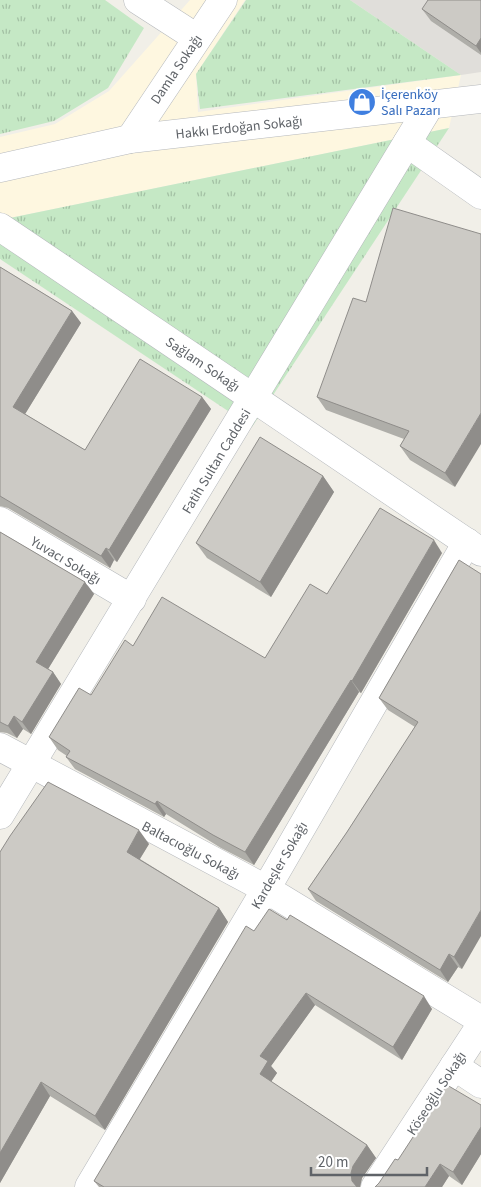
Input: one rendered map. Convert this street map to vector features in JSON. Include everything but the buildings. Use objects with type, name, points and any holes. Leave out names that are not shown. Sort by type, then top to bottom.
[{"type":"street","points":[[138,0],[197,38]]},
{"type":"street","name":"Damla Sokağı","points":[[130,139],[223,0]]},
{"type":"street","name":"Hakkı Erdoğan Sokağı","points":[[0,168],[130,139],[481,99]]},
{"type":"street","name":"Fatih Sultan Caddesi","points":[[0,815],[430,105]]},
{"type":"street","points":[[407,143],[481,195]]},
{"type":"street","name":"Sağlam Sokağı","points":[[0,227],[474,547]]},
{"type":"street","name":"Yuvacı Sokağı","points":[[0,521],[132,599]]},
{"type":"street","name":"Kardeşler Sokağı","points":[[90,1187],[266,889],[474,547]]},
{"type":"street","name":"Baltacıoğlu Sokağı","points":[[0,747],[266,889],[481,1020]]},
{"type":"street","name":"Köseoğlu Sokağı","points":[[375,1187],[481,1025]]},
{"type":"street","points":[[454,1066],[481,1084]]},
{"type":"shaded area","name":"İçerenköy Salı Pazarı","points":[[190,0],[245,0],[196,74],[198,112],[461,75],[449,128],[0,220],[0,137],[55,124],[109,91]]},
{"type":"shaded area","points":[[350,0],[481,0],[481,72],[461,75]]},
{"type":"green space","points":[[0,0],[105,0],[144,28],[108,88],[54,121],[0,134]]},
{"type":"green space","points":[[246,0],[350,0],[461,75],[200,109],[196,74]]},
{"type":"green space","points":[[449,128],[252,427],[0,259],[0,220]]},
{"type":"place","name":"İçerenköy Salı Pazarı","points":[[362,102]]}]
